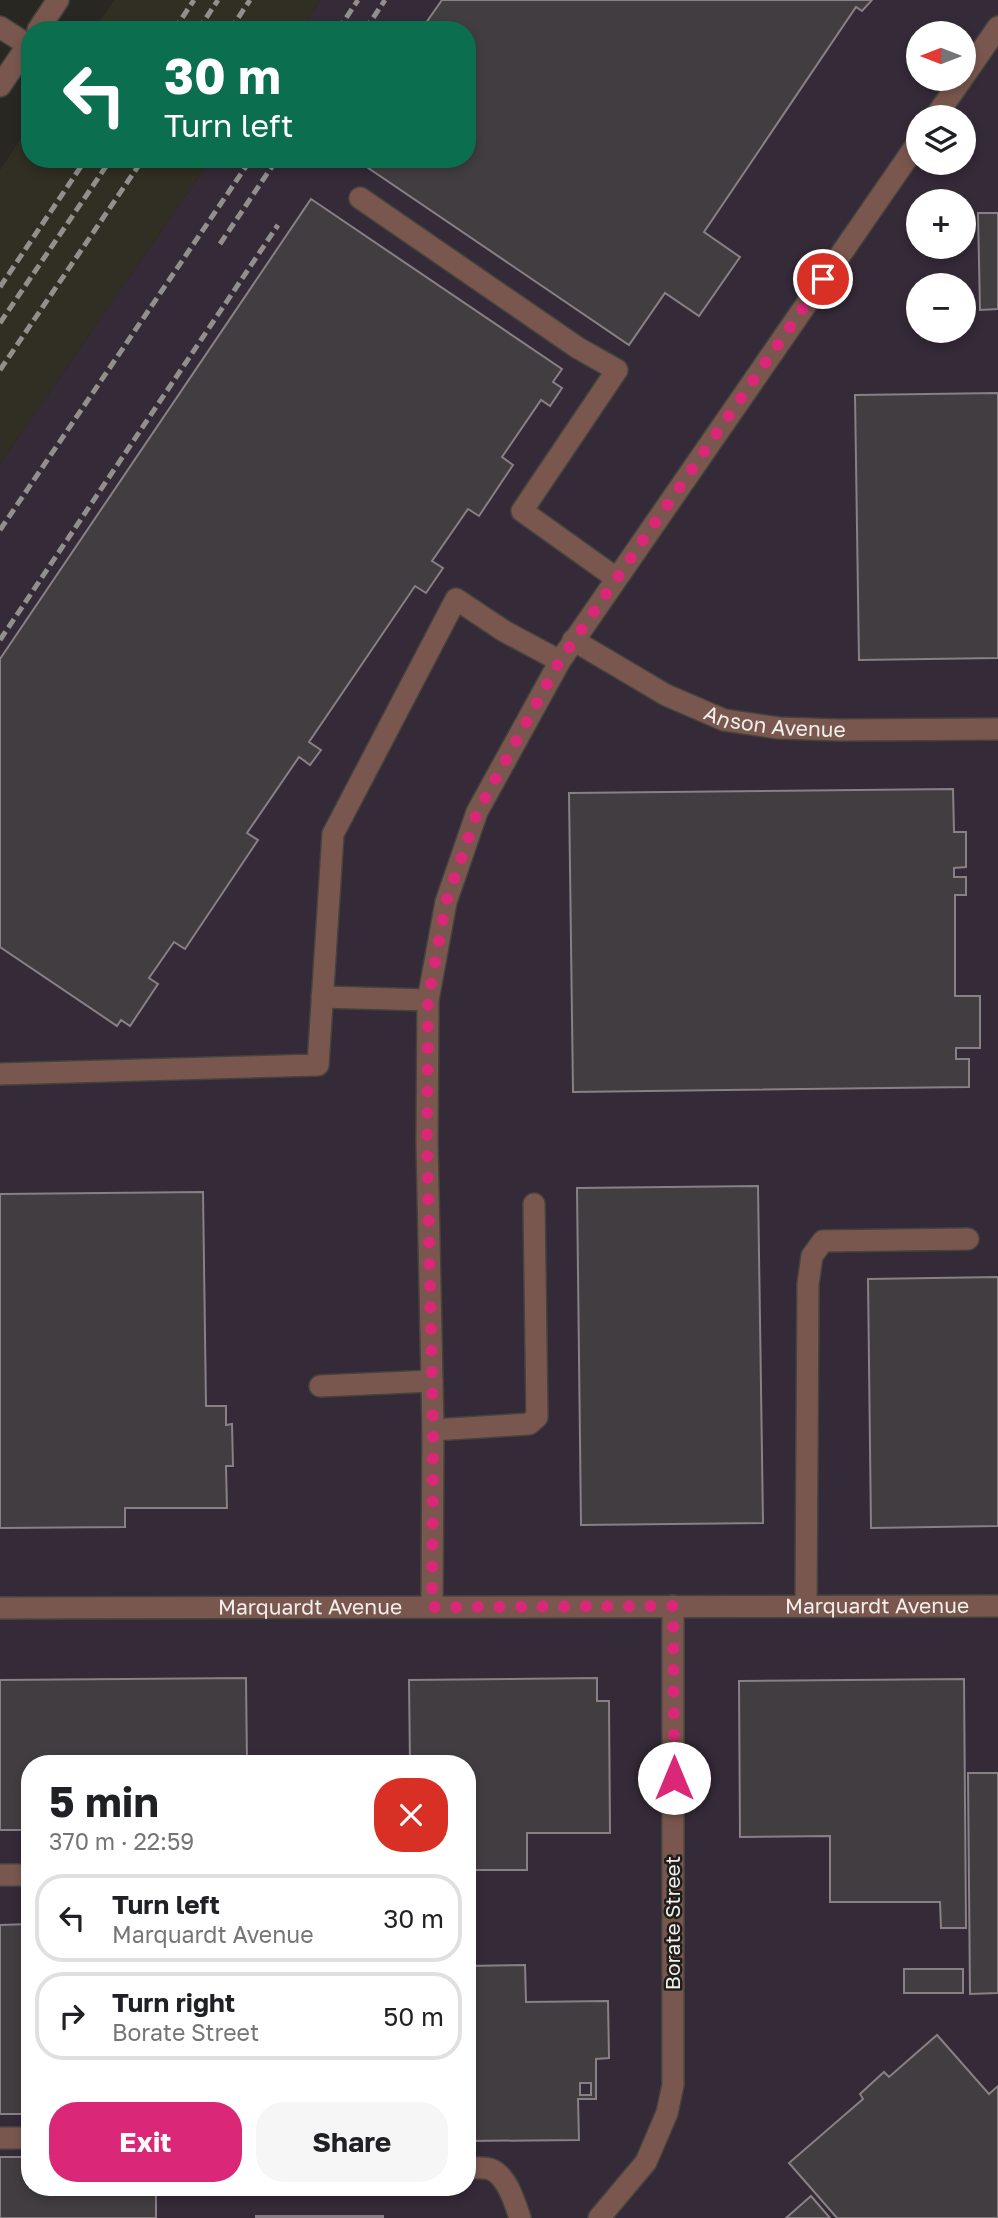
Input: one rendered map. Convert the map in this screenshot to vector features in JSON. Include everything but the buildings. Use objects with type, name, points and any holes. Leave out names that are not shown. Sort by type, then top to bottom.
[{"type":"street","points":[[44,21],[58,0]]},
{"type":"street","points":[[0,27],[21,35]]},
{"type":"street","points":[[976,58],[998,27]]},
{"type":"street","points":[[0,86],[21,55]]},
{"type":"street","points":[[432,1607],[433,1430],[427,1143],[428,1000],[446,902],[477,813],[559,662],[906,160]]},
{"type":"street","points":[[360,198],[578,348],[617,370],[522,511],[616,578]]},
{"type":"street","points":[[0,1074],[318,1065],[333,834],[456,599],[559,662]]},
{"type":"street","name":"Anson Avenue","points":[[573,640],[666,695],[724,720],[779,728],[839,730],[998,729]]},
{"type":"street","points":[[322,997],[428,1000]]},
{"type":"street","points":[[433,1430],[529,1424],[537,1417],[534,1204]]},
{"type":"street","points":[[806,1606],[808,1284],[812,1256],[823,1241],[968,1238]]},
{"type":"street","points":[[320,1386],[432,1381]]},
{"type":"street","name":"Borate Street","points":[[599,2218],[646,2162],[667,2113],[673,2085],[673,1606]]},
{"type":"street","name":"Marquardt Avenue","points":[[0,1608],[998,1606]]},
{"type":"street","points":[[0,1875],[21,1875]]},
{"type":"street","points":[[0,2138],[21,2138]]},
{"type":"street","points":[[476,2168],[488,2168],[502,2178],[515,2201],[520,2218]]},
{"type":"shaded area","points":[[114,0],[321,0],[306,21],[100,21]]},
{"type":"shaded area","points":[[321,0],[998,0],[998,2218],[0,2218],[0,464],[205,168],[476,168],[476,21],[306,21]]},
{"type":"shaded area","points":[[21,138],[21,168],[205,168],[0,464],[0,170]]},
{"type":"railway","points":[[180,21],[194,0]]},
{"type":"railway","points":[[204,21],[218,0]]},
{"type":"railway","points":[[236,21],[250,0]]},
{"type":"railway","points":[[344,21],[358,0]]},
{"type":"railway","points":[[371,21],[385,0]]},
{"type":"railway","points":[[0,287],[80,168]]},
{"type":"railway","points":[[0,323],[105,168]]},
{"type":"railway","points":[[0,370],[137,168]]},
{"type":"railway","points":[[0,530],[245,168]]},
{"type":"railway","points":[[220,244],[271,168]]},
{"type":"railway","points":[[0,640],[278,225]]},
{"type":"route","points":[[674,1778],[673,1606],[432,1607],[433,1430],[427,1143],[428,1000],[446,902],[477,813],[559,662],[823,279]]}]
